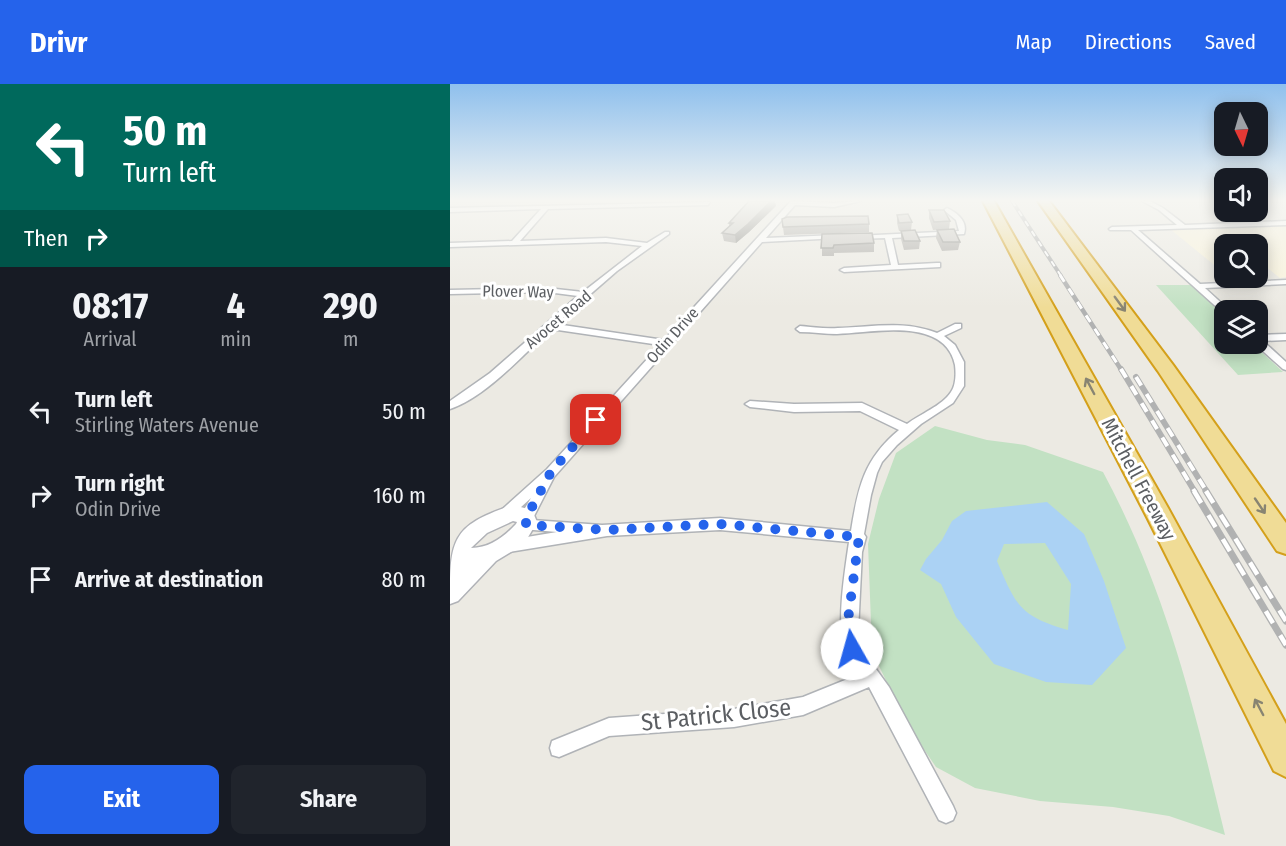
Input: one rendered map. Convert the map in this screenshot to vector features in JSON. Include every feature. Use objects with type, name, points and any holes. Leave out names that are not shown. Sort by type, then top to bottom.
[{"type":"highway","name":"Mitchell Freeway","points":[[1006,237],[1153,505],[1286,759]]},
{"type":"highway","points":[[1069,237],[1166,369],[1286,543]]},
{"type":"main road","points":[[493,520],[518,513],[526,522]]},
{"type":"main road","name":"Odin Drive","points":[[493,520],[454,551],[470,558],[495,550]]},
{"type":"main road","name":"Odin Drive","points":[[450,594],[495,550],[518,536],[526,522]]},
{"type":"street","points":[[514,243],[520,237]]},
{"type":"street","name":"Avocet Road","points":[[450,405],[486,382],[549,326],[661,237]]},
{"type":"street","name":"Odin Drive","points":[[493,520],[551,472],[763,237]]},
{"type":"street","points":[[760,240],[842,237]]},
{"type":"street","points":[[853,237],[868,237]]},
{"type":"street","points":[[888,237],[895,266]]},
{"type":"street","points":[[1142,237],[1214,301]]},
{"type":"street","points":[[450,245],[606,240],[648,245]]},
{"type":"street","points":[[844,270],[937,265]]},
{"type":"street","points":[[1197,286],[1286,282]]},
{"type":"street","name":"Plover Way","points":[[450,292],[547,290],[587,295]]},
{"type":"street","points":[[549,326],[665,343]]},
{"type":"street","points":[[800,329],[841,331],[889,326],[905,327],[936,337],[948,344],[958,359],[960,370],[957,391],[943,406],[907,429],[876,460],[864,498],[848,620],[852,649],[872,677],[946,813]]},
{"type":"street","points":[[936,337],[958,326]]},
{"type":"street","points":[[1268,338],[1286,337]]},
{"type":"street","points":[[1268,350],[1286,368]]},
{"type":"street","points":[[750,404],[794,408],[862,406],[907,429]]},
{"type":"street","name":"Odin Drive","points":[[526,522],[551,472]]},
{"type":"street","points":[[526,522],[607,530]]},
{"type":"street","points":[[495,550],[607,530],[720,524],[859,537]]},
{"type":"street","name":"St Patrick Close","points":[[559,748],[609,727],[734,718],[803,706],[872,677]]},
{"type":"shaded area","points":[[1179,237],[1214,237],[1214,265]]},
{"type":"shaded area","points":[[1268,237],[1286,237],[1286,277],[1280,278],[1268,268]]},
{"type":"green space","points":[[1156,285],[1192,285],[1214,306],[1214,349]]},
{"type":"green space","points":[[1219,354],[1264,354],[1283,372],[1238,375]]},
{"type":"green space","points":[[935,426],[987,440],[1025,445],[1103,472],[1144,560],[1176,649],[1225,835],[1169,816],[1113,807],[1040,801],[975,788],[936,767],[908,726],[879,666],[871,623],[868,544],[879,499],[896,453]]},
{"type":"water","points":[[1047,502],[1084,534],[1104,581],[1126,648],[1092,685],[1046,682],[994,664],[956,617],[941,584],[920,570],[942,540],[952,521],[966,511]],"holes":[[[1045,543],[1071,584],[1068,630],[1039,620],[1022,607],[1009,589],[997,561],[1004,544]]]},
{"type":"building","points":[[822,237],[873,237],[874,243],[834,245],[833,248],[821,248]]},
{"type":"building","points":[[903,237],[918,237],[920,241],[904,241]]},
{"type":"building","points":[[940,237],[957,237],[960,242],[943,242]]},
{"type":"railway","points":[[1035,237],[1061,276]]},
{"type":"railway","points":[[1060,275],[1122,371]]},
{"type":"railway","points":[[1121,369],[1195,492]]},
{"type":"railway","points":[[1136,377],[1207,492]]},
{"type":"railway","points":[[1194,491],[1286,645]]},
{"type":"railway","points":[[1206,491],[1286,621]]},
{"type":"route","points":[[596,420],[551,472],[533,509],[526,518],[526,525],[607,530],[720,524],[859,537],[848,620],[852,649]]}]
